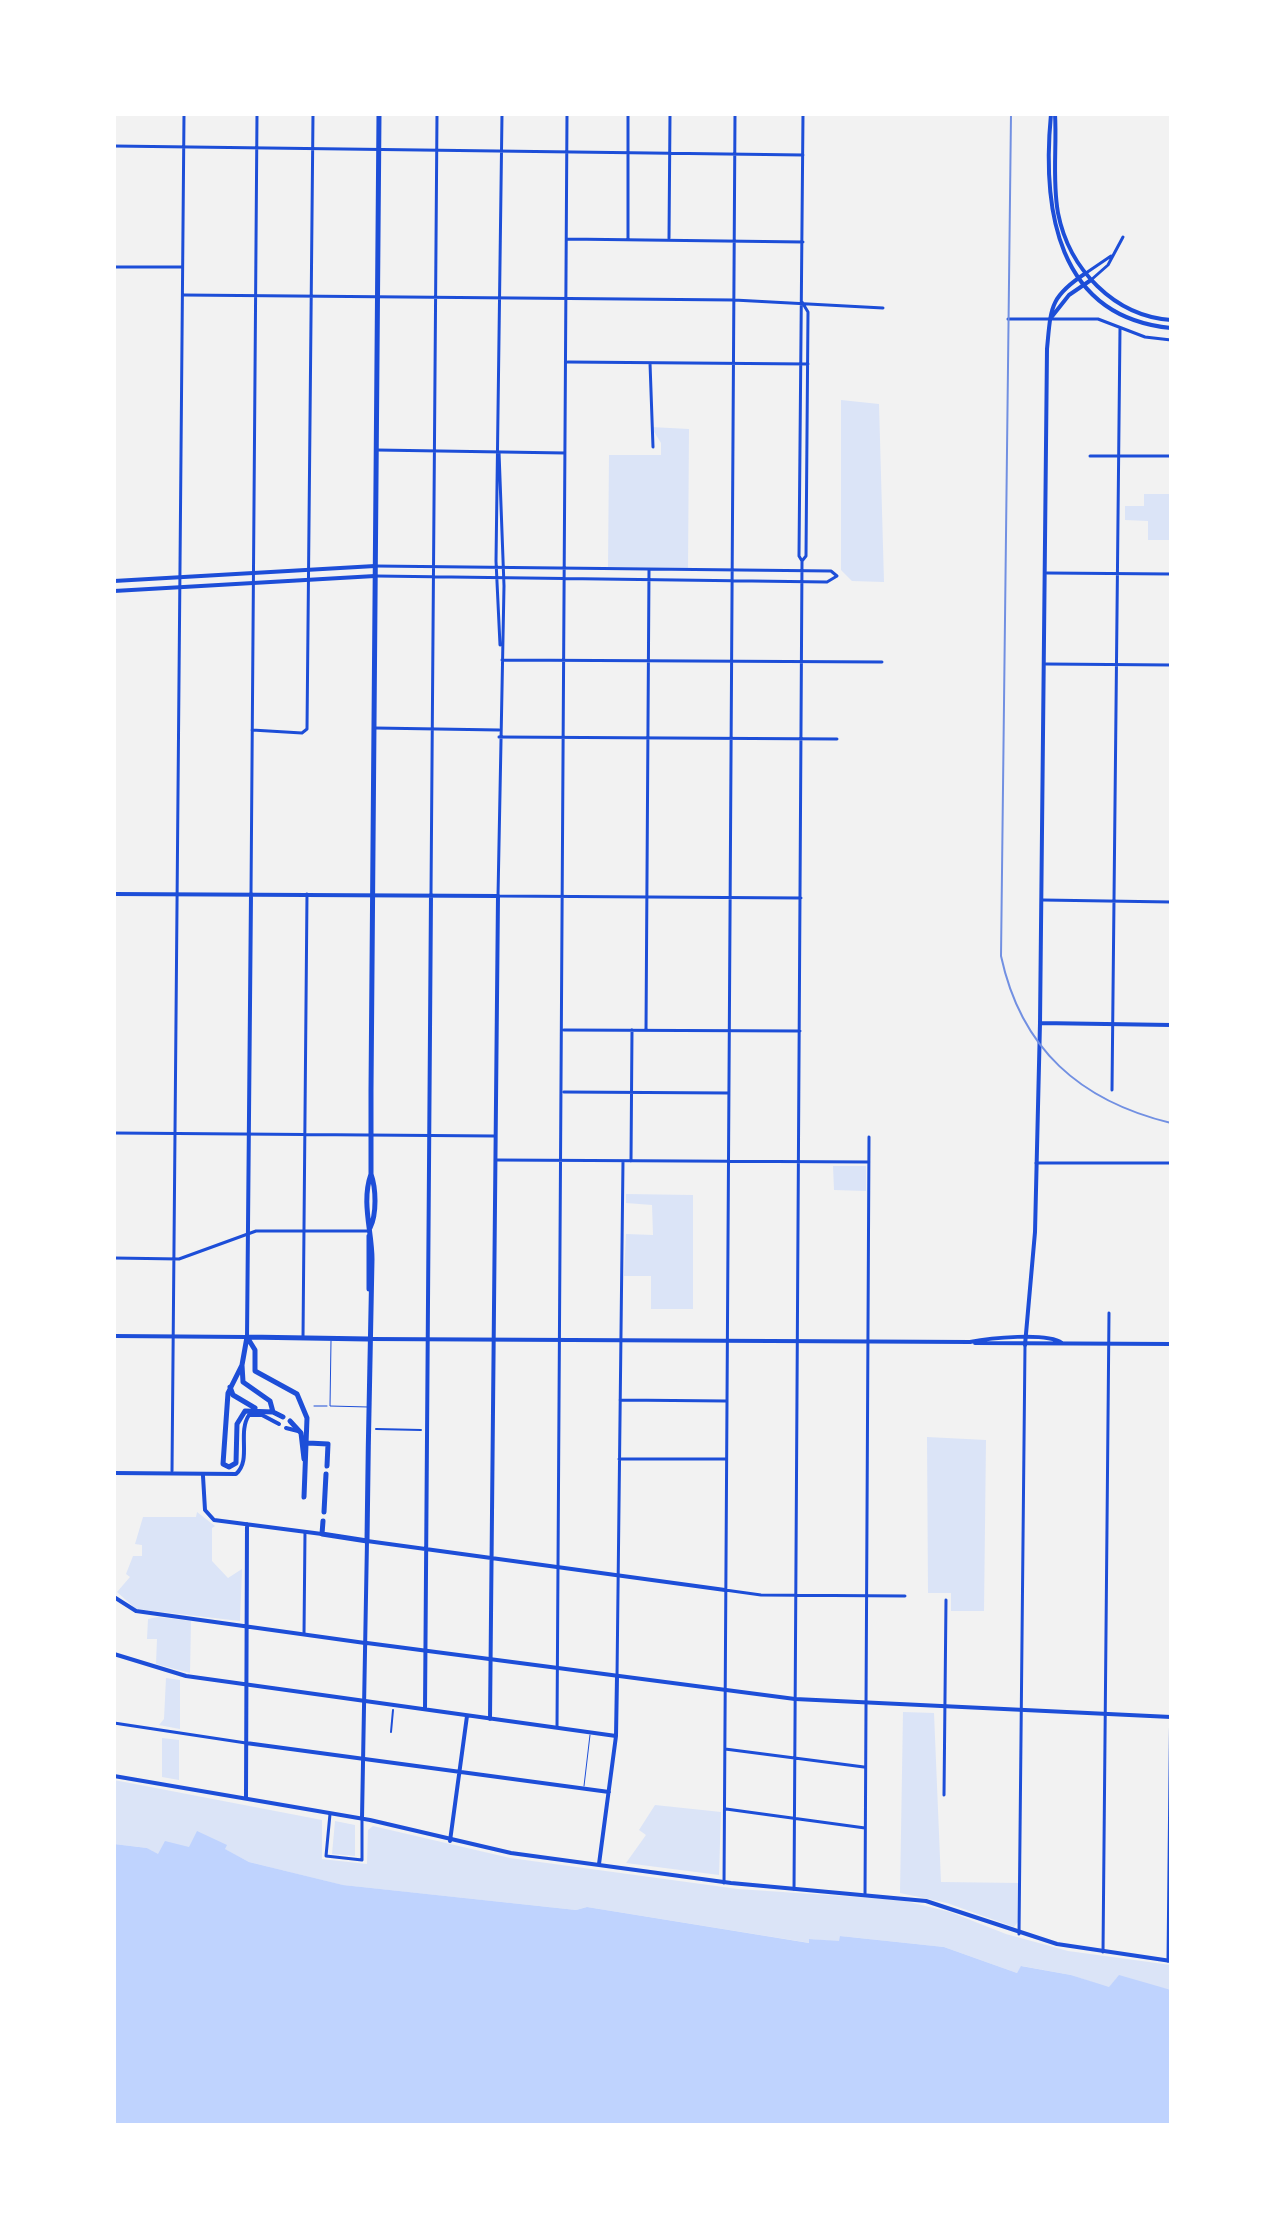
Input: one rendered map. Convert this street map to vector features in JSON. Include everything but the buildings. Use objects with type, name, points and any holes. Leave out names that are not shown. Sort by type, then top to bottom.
[{"type":"main road","points":[[323,1521],[322,1534],[367,1541],[369,1289],[366,1267],[370,1231],[368,1183],[371,1174],[379,114]]},
{"type":"main road","points":[[247,1337],[368,1339]]},
{"type":"main road","points":[[247,1337],[242,1365],[243,1382],[270,1401],[273,1412]]},
{"type":"main road","points":[[247,1337],[255,1350],[255,1371],[297,1394],[307,1418],[308,1443],[304,1464]]},
{"type":"main road","points":[[242,1365],[229,1386],[224,1466],[232,1467],[237,1461],[240,1417],[245,1411],[256,1409]]},
{"type":"main road","points":[[229,1386],[237,1398],[256,1409],[283,1417]]},
{"type":"main road","points":[[290,1421],[300,1431],[304,1497]]},
{"type":"main road","points":[[308,1443],[328,1444],[327,1466]]},
{"type":"main road","points":[[324,1512],[326,1474]]},
{"type":"street","points":[[172,1471],[184,114]]},
{"type":"street","points":[[114,1336],[247,1337],[257,114]]},
{"type":"street","points":[[252,730],[302,733],[307,729],[313,114]]},
{"type":"street","points":[[425,1709],[437,114]]},
{"type":"street","points":[[500,579],[496,569],[502,114]]},
{"type":"street","points":[[557,1728],[567,114]]},
{"type":"street","points":[[627,239],[628,114]]},
{"type":"street","points":[[669,240],[670,114]]},
{"type":"street","points":[[724,1883],[735,114]]},
{"type":"street","points":[[794,1889],[803,661],[803,582],[799,556],[803,114]]},
{"type":"street","points":[[1053,114],[1058,212],[1068,242],[1091,280],[1122,307],[1150,318],[1171,320]]},
{"type":"street","points":[[1053,114],[1048,177],[1051,215],[1078,278],[1111,309],[1132,320],[1171,328]]},
{"type":"street","points":[[114,146],[803,155]]},
{"type":"street","points":[[1050,319],[1069,295],[1108,265],[1123,237]]},
{"type":"street","points":[[567,239],[803,242]]},
{"type":"street","points":[[1019,1934],[1025,1338],[1036,1163],[1040,1023],[1050,319],[1055,300],[1078,278],[1111,256]]},
{"type":"street","points":[[114,267],[182,267]]},
{"type":"street","points":[[182,295],[734,300],[883,308]]},
{"type":"street","points":[[802,302],[808,312],[806,556],[802,561]]},
{"type":"street","points":[[1008,319],[1098,319],[1120,328],[1171,340]]},
{"type":"street","points":[[1112,1090],[1120,328]]},
{"type":"street","points":[[566,362],[808,364]]},
{"type":"street","points":[[650,363],[653,447]]},
{"type":"street","points":[[376,450],[565,453]]},
{"type":"street","points":[[490,1719],[502,570],[499,452]]},
{"type":"street","points":[[1090,456],[1171,456]]},
{"type":"street","points":[[114,581],[375,566],[502,570],[831,571],[837,576],[831,582],[375,576],[114,591]]},
{"type":"street","points":[[646,1030],[649,570]]},
{"type":"street","points":[[1047,573],[1171,574]]},
{"type":"street","points":[[500,660],[882,662]]},
{"type":"street","points":[[1046,664],[1171,665]]},
{"type":"street","points":[[374,728],[499,730]]},
{"type":"street","points":[[499,737],[837,739]]},
{"type":"street","points":[[114,894],[801,898]]},
{"type":"street","points":[[303,1338],[307,894]]},
{"type":"street","points":[[1042,900],[1171,902]]},
{"type":"street","points":[[1040,1023],[1171,1025]]},
{"type":"street","points":[[563,1030],[800,1031]]},
{"type":"street","points":[[631,1161],[632,1030]]},
{"type":"street","points":[[562,1092],[728,1093]]},
{"type":"street","points":[[114,1133],[495,1136]]},
{"type":"street","points":[[865,1895],[869,1137]]},
{"type":"street","points":[[495,1160],[869,1162]]},
{"type":"street","points":[[599,1864],[616,1736],[623,1161]]},
{"type":"street","points":[[1036,1163],[1171,1163]]},
{"type":"street","points":[[114,1258],[175,1259],[248,1234],[370,1231]]},
{"type":"street","points":[[1103,1952],[1109,1313]]},
{"type":"street","points":[[368,1339],[974,1342],[1025,1338],[1058,1339],[1062,1343]]},
{"type":"street","points":[[974,1342],[978,1345],[1171,1344]]},
{"type":"street","points":[[620,1400],[726,1401]]},
{"type":"street","points":[[114,1473],[172,1471],[203,1476],[236,1474],[242,1468],[244,1426],[249,1415],[262,1415],[279,1424]]},
{"type":"street","points":[[286,1428],[300,1431]]},
{"type":"street","points":[[376,1429],[421,1430]]},
{"type":"street","points":[[619,1459],[726,1459]]},
{"type":"street","points":[[203,1476],[209,1516],[322,1534]]},
{"type":"street","points":[[246,1797],[247,1524]]},
{"type":"street","points":[[304,1634],[305,1532]]},
{"type":"street","points":[[330,1814],[326,1856],[362,1860],[367,1701],[367,1541],[725,1590],[796,1595],[905,1596]]},
{"type":"street","points":[[114,1597],[132,1610],[725,1692],[795,1699],[1171,1717]]},
{"type":"street","points":[[944,1795],[946,1600]]},
{"type":"street","points":[[114,1654],[186,1676],[616,1736]]},
{"type":"street","points":[[114,1776],[362,1819],[450,1841],[599,1864],[724,1883],[926,1901],[1019,1934],[1103,1952],[1169,1961],[1171,1679]]},
{"type":"street","points":[[391,1732],[393,1710]]},
{"type":"street","points":[[450,1841],[467,1716]]},
{"type":"street","points":[[114,1723],[609,1792]]},
{"type":"street","points":[[725,1749],[865,1767]]},
{"type":"street","points":[[725,1808],[865,1828]]},
{"type":"lane","points":[[330,1406],[331,1338]]},
{"type":"lane","points":[[314,1406],[368,1407]]},
{"type":"lane","points":[[583,1788],[590,1732]]},
{"type":"shaded area","points":[[841,400],[879,404],[884,582],[852,581],[841,570]]},
{"type":"shaded area","points":[[651,427],[689,429],[688,568],[608,567],[609,455],[661,455],[661,443]]},
{"type":"shaded area","points":[[1144,494],[1171,494],[1171,540],[1148,540],[1148,521],[1125,520],[1125,506],[1144,506]]},
{"type":"shaded area","points":[[833,1166],[866,1166],[866,1191],[834,1190]]},
{"type":"shaded area","points":[[626,1194],[693,1195],[693,1309],[651,1309],[651,1276],[624,1276],[626,1234],[653,1235],[652,1205],[626,1203]]},
{"type":"shaded area","points":[[927,1437],[986,1440],[984,1611],[951,1611],[951,1593],[928,1593]]},
{"type":"shaded area","points":[[197,1512],[215,1526],[212,1528],[212,1561],[228,1578],[242,1569],[240,1621],[136,1609],[117,1592],[130,1577],[126,1574],[133,1556],[142,1556],[142,1545],[135,1544],[143,1517],[196,1517]]},
{"type":"shaded area","points":[[158,1617],[191,1621],[190,1673],[156,1664],[157,1639],[147,1639],[148,1619]]},
{"type":"shaded area","points":[[166,1678],[180,1680],[180,1729],[159,1725],[164,1719]]},
{"type":"shaded area","points":[[903,1712],[934,1713],[941,1882],[1019,1883],[1018,1922],[1014,1927],[947,1903],[900,1893]]},
{"type":"shaded area","points":[[162,1738],[179,1740],[179,1780],[162,1777]]},
{"type":"shaded area","points":[[114,1780],[322,1820],[322,1859],[367,1864],[368,1830],[373,1826],[510,1858],[738,1889],[901,1900],[950,1912],[1006,1934],[1068,1951],[1171,1965],[1171,1990],[1117,1978],[1109,1988],[1071,1975],[1022,1966],[1017,1973],[944,1947],[840,1936],[840,1942],[810,1939],[810,1943],[587,1907],[576,1910],[342,1885],[249,1862],[224,1849],[226,1845],[189,1847],[158,1855],[147,1848],[114,1844]]},
{"type":"shaded area","points":[[655,1805],[721,1812],[719,1875],[626,1863],[646,1835],[639,1830]]},
{"type":"shaded area","points":[[335,1821],[355,1825],[355,1856],[332,1854]]},
{"type":"water","points":[[197,1831],[227,1845],[225,1849],[249,1862],[343,1885],[576,1910],[587,1907],[809,1943],[809,1939],[839,1941],[840,1936],[944,1947],[1017,1973],[1021,1966],[1071,1975],[1109,1987],[1119,1975],[1171,1990],[1171,2125],[114,2125],[114,1844],[147,1848],[158,1854],[165,1841],[189,1847]]},
{"type":"railway","points":[[1011,114],[1001,956],[1010,989],[1023,1018],[1059,1066],[1109,1101],[1171,1123]]}]
